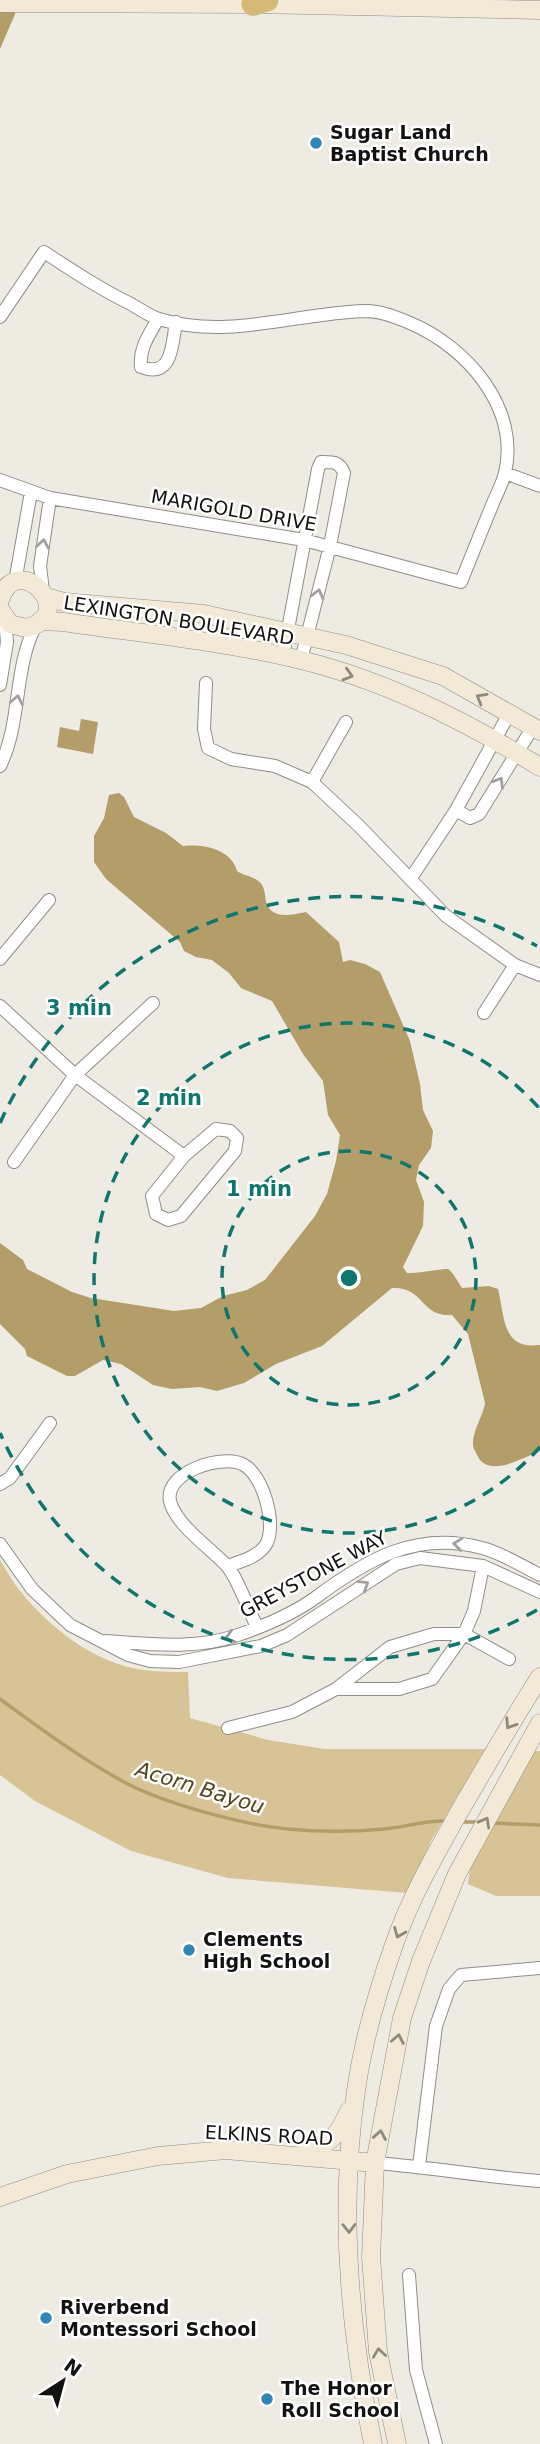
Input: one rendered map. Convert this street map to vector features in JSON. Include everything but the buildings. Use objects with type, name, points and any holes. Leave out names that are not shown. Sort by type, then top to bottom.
[{"type":"main road","points":[[0,3],[260,2],[540,10]]},
{"type":"main road","points":[[9,583],[33,583],[45,594],[47,610],[38,623],[20,628],[1,611],[3,592],[9,583]]},
{"type":"main road","name":"LEXINGTON BOULEVARD","points":[[45,594],[64,602],[204,614],[346,645],[443,676],[536,729]]},
{"type":"main road","name":"LEXINGTON BOULEVARD","points":[[38,623],[63,622],[198,640],[301,660],[426,704],[540,767]]},
{"type":"main road","points":[[373,2444],[355,2344],[349,2255],[348,2160],[355,2098],[372,2015],[396,1941],[426,1871],[540,1677]]},
{"type":"main road","points":[[397,2444],[378,2352],[371,2257],[375,2163],[402,2018],[421,1961],[457,1874],[540,1724]]},
{"type":"main road","points":[[298,2156],[324,2146],[340,2132],[355,2098]]},
{"type":"main road","name":"ELKINS ROAD","points":[[0,2197],[66,2174],[158,2156],[226,2150],[375,2163]]},
{"type":"street","points":[[0,317],[44,252],[100,288],[158,319],[198,326],[242,327],[348,312],[387,314],[426,330],[461,356],[493,396],[505,433],[505,473],[540,486]]},
{"type":"street","points":[[158,319],[142,347],[140,358],[141,366],[152,371],[161,368],[169,358],[176,322]]},
{"type":"street","points":[[283,656],[318,469],[321,463],[333,461],[341,466],[344,473],[330,546],[301,660]]},
{"type":"street","name":"MARIGOLD DRIVE","points":[[0,480],[50,498],[304,540],[461,582],[505,473]]},
{"type":"street","points":[[9,583],[31,492]]},
{"type":"street","points":[[45,594],[40,566],[50,498]]},
{"type":"street","points":[[0,685],[7,642],[1,611]]},
{"type":"street","points":[[0,766],[9,740],[27,646],[38,623]]},
{"type":"street","points":[[206,683],[204,729],[208,748],[231,759],[275,765],[312,782],[411,878],[446,916],[515,965],[538,971]]},
{"type":"street","points":[[411,878],[456,810],[509,714]]},
{"type":"street","points":[[312,782],[346,722]]},
{"type":"street","points":[[456,810],[470,818],[479,814],[517,753],[536,729]]},
{"type":"street","points":[[0,959],[49,900]]},
{"type":"street","points":[[484,1013],[515,965]]},
{"type":"street","points":[[14,1162],[75,1074],[153,1003]]},
{"type":"street","points":[[0,1006],[75,1074],[184,1156]]},
{"type":"street","points":[[216,1129],[230,1131],[237,1138],[235,1151],[228,1161],[181,1216],[168,1220],[156,1214],[152,1196],[184,1156],[216,1129]]},
{"type":"street","points":[[0,1484],[10,1478],[50,1423]]},
{"type":"street","points":[[228,1566],[257,1555],[266,1545],[272,1524],[256,1475],[236,1461],[215,1461],[184,1474],[170,1489],[170,1500],[175,1513],[211,1552],[228,1566],[257,1627]]},
{"type":"street","name":"GREYSTONE WAY","points":[[98,1640],[178,1646],[220,1640],[277,1619],[314,1599],[327,1587],[367,1563],[408,1545],[436,1542],[485,1548],[540,1575]]},
{"type":"street","name":"GREYSTONE WAY","points":[[0,1544],[32,1589],[70,1625],[128,1655],[150,1661],[179,1662],[261,1646],[287,1635],[396,1564],[420,1558],[483,1566],[540,1592]]},
{"type":"street","points":[[335,1689],[399,1689],[432,1679],[464,1634],[474,1611],[483,1566]]},
{"type":"street","points":[[327,1587],[336,1603]]},
{"type":"street","points":[[228,1728],[292,1712],[335,1689],[390,1647],[434,1634],[464,1634],[509,1658]]},
{"type":"street","points":[[178,1646],[179,1662]]},
{"type":"street","points":[[419,2166],[436,2026],[449,1989],[461,1975],[540,1968]]},
{"type":"street","name":"ELKINS ROAD","points":[[375,2163],[540,2181]]},
{"type":"street","points":[[409,2275],[416,2370],[436,2444]]},
{"type":"shaded area","points":[[0,0],[21,0],[0,49]]},
{"type":"shaded area","points":[[81,719],[98,722],[93,754],[57,747],[60,727],[79,731]]},
{"type":"shaded area","points":[[119,793],[124,797],[134,817],[166,833],[183,846],[208,847],[223,853],[237,871],[262,885],[266,902],[272,912],[283,915],[306,912],[339,942],[343,962],[350,960],[365,964],[380,972],[410,1041],[423,1110],[433,1131],[431,1148],[419,1165],[416,1180],[424,1202],[423,1226],[403,1267],[407,1273],[448,1269],[462,1288],[489,1286],[498,1289],[504,1320],[511,1337],[527,1345],[540,1345],[540,1451],[506,1465],[489,1465],[482,1462],[474,1449],[473,1440],[485,1403],[468,1334],[452,1315],[434,1311],[417,1296],[402,1289],[392,1288],[322,1346],[276,1364],[244,1383],[217,1391],[200,1387],[172,1389],[153,1385],[121,1364],[103,1360],[75,1376],[67,1376],[27,1356],[25,1349],[0,1324],[0,1243],[23,1260],[27,1269],[72,1292],[91,1298],[174,1311],[201,1308],[223,1296],[247,1290],[265,1280],[315,1216],[327,1194],[336,1161],[340,1135],[328,1115],[323,1081],[303,1054],[272,1001],[241,988],[229,973],[212,960],[184,951],[180,942],[106,879],[94,862],[94,836],[104,818],[109,795]]},
{"type":"shaded area","points":[[0,1560],[15,1585],[33,1606],[76,1643],[126,1666],[144,1670],[188,1672],[190,1718],[268,1740],[325,1749],[485,1749],[431,1841],[407,1893],[228,1878],[131,1851],[35,1801],[0,1775]]},
{"type":"shaded area","points":[[535,1751],[540,1751],[540,1896],[496,1896],[468,1884],[471,1857]]},
{"type":"waterway","name":"Acorn Bayou","points":[[0,1699],[76,1753],[124,1782],[160,1798],[204,1812],[270,1827],[311,1831],[372,1830],[447,1821]]},
{"type":"waterway","name":"Acorn Bayou","points":[[462,1822],[478,1822]]},
{"type":"waterway","name":"Acorn Bayou","points":[[493,1823],[540,1825]]},
{"type":"place","name":"Sugar Land Baptist Church","points":[[316,143]]},
{"type":"place","name":"Clements High School","points":[[189,1950]]},
{"type":"place","name":"Riverbend Montessori School","points":[[46,2318]]},
{"type":"place","name":"The Honor Roll School","points":[[267,2399]]}]
